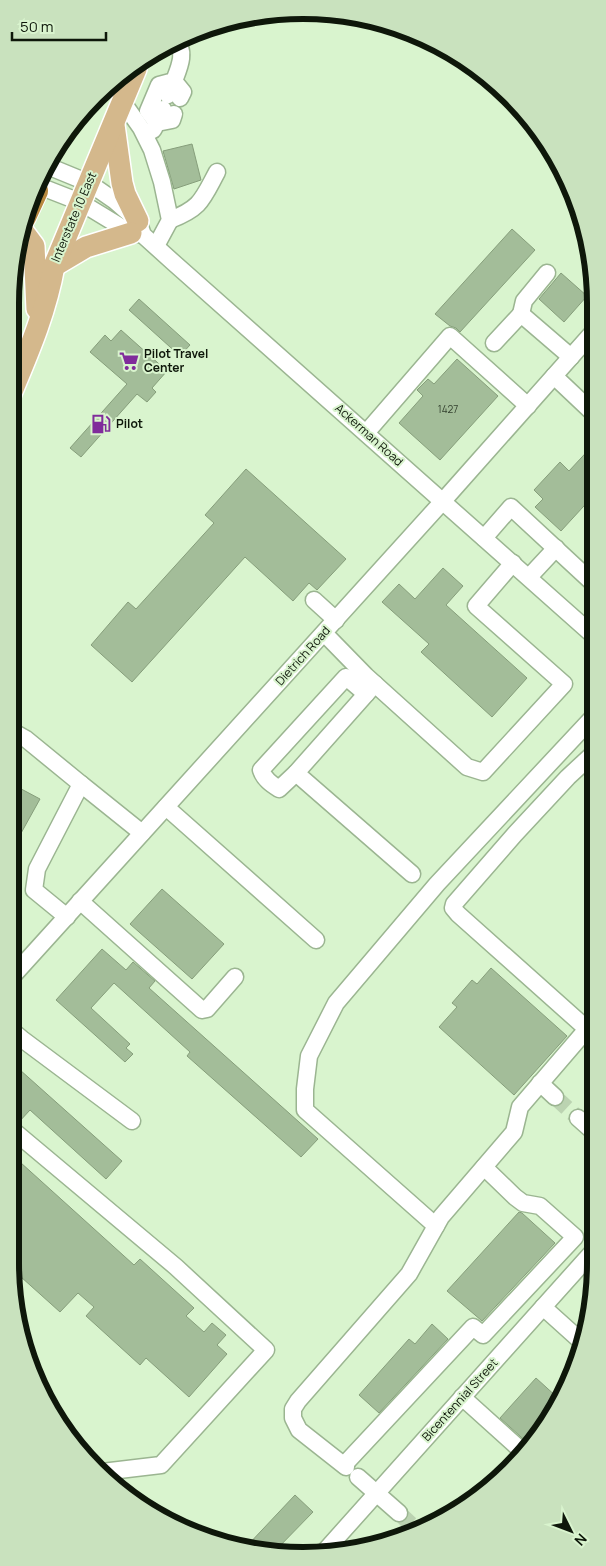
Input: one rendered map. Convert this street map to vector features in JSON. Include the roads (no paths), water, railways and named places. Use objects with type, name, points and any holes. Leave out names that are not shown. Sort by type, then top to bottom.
[{"type":"main road","name":"Interstate 10 East","points":[[19,374],[38,327],[50,288],[54,266],[134,75]]},
{"type":"main road","points":[[54,266],[86,248],[138,229],[122,183],[114,123]]},
{"type":"main road","points":[[27,236],[34,246],[38,327]]},
{"type":"street","points":[[147,141],[170,103],[182,60],[180,47]]},
{"type":"street","points":[[122,101],[141,128],[162,182],[170,220],[156,246]]},
{"type":"street","name":"Ackerman Road","points":[[53,168],[88,183],[115,201],[138,229],[174,263],[587,630]]},
{"type":"street","points":[[170,220],[186,214],[200,204],[217,172]]},
{"type":"street","name":"Ackerman Road","points":[[43,188],[80,202],[138,229]]},
{"type":"street","points":[[494,343],[521,314],[524,302],[547,273]]},
{"type":"street","points":[[521,314],[571,357]]},
{"type":"street","points":[[366,433],[450,336],[528,406]]},
{"type":"street","name":"Dietrich Road","points":[[19,969],[336,620],[587,339]]},
{"type":"street","points":[[554,376],[587,407]]},
{"type":"street","points":[[484,538],[511,506],[587,577]]},
{"type":"street","points":[[529,577],[556,548]]},
{"type":"street","points":[[324,633],[370,689],[467,767],[483,772],[564,684],[476,606],[513,563]]},
{"type":"street","points":[[314,600],[336,620]]},
{"type":"street","points":[[346,677],[370,689],[296,773],[279,789],[268,782],[262,775],[261,770],[346,677]]},
{"type":"street","points":[[436,1226],[305,1110],[305,1089],[309,1056],[336,1003],[437,884],[587,724]]},
{"type":"street","points":[[19,734],[26,738],[142,833]]},
{"type":"street","points":[[587,759],[515,834],[454,904],[453,908],[587,1022]]},
{"type":"street","points":[[296,773],[412,874]]},
{"type":"street","points":[[67,917],[34,890],[37,869],[81,784]]},
{"type":"street","points":[[166,807],[316,940]]},
{"type":"street","points":[[80,901],[202,1010],[208,1009],[235,977]]},
{"type":"street","points":[[399,1513],[299,1430],[293,1418],[293,1409],[409,1274],[441,1217],[514,1132],[520,1107],[587,1030]]},
{"type":"street","points":[[19,1037],[132,1121]]},
{"type":"street","points":[[540,1083],[555,1097]]},
{"type":"street","points":[[578,1118],[587,1126]]},
{"type":"street","points":[[19,1135],[176,1267],[266,1350],[161,1465],[110,1471]]},
{"type":"street","points":[[349,1470],[473,1327],[483,1335],[575,1236],[540,1206],[524,1203],[515,1198],[484,1167]]},
{"type":"street","name":"Bicentennial Street","points":[[329,1546],[587,1258]]},
{"type":"street","points":[[543,1307],[578,1338]]},
{"type":"street","points":[[462,1398],[519,1448]]},
{"type":"tunnel","points":[[555,1097],[578,1118]]},
{"type":"tunnel","points":[[399,1513],[413,1526]]},
{"type":"place","name":"Pilot Travel Center","points":[[129,361]]},
{"type":"place","name":"Pilot","points":[[101,424]]}]
